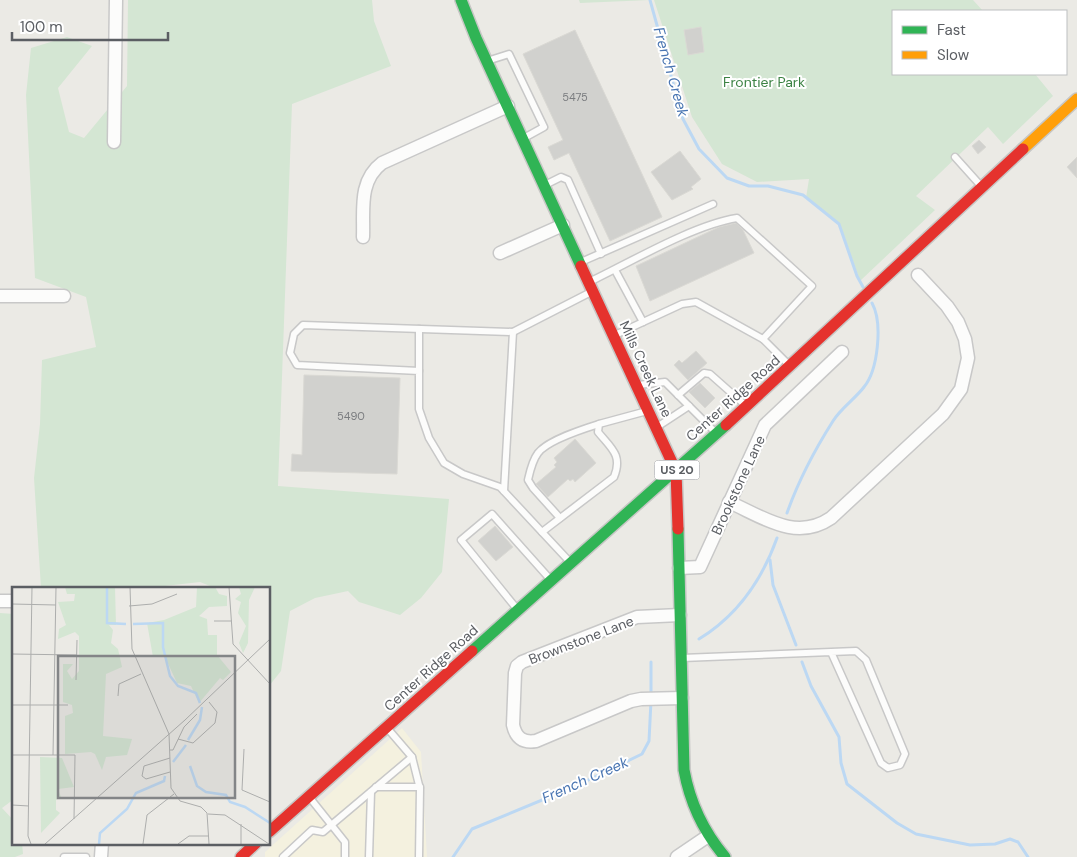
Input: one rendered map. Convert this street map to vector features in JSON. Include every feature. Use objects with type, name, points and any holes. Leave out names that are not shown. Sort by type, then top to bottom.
[{"type":"main road","name":"Mills Creek Lane","points":[[461,0],[487,61],[676,471],[686,783],[694,808],[708,836],[725,857]]},
{"type":"main road","name":"Center Ridge Road","points":[[270,831],[747,407],[1077,99]]},
{"type":"main road","points":[[241,857],[255,844]]},
{"type":"street","points":[[114,142],[116,0]]},
{"type":"street","points":[[363,237],[364,192],[369,176],[374,169],[508,106]]},
{"type":"street","points":[[500,253],[563,225]]},
{"type":"street","points":[[729,502],[784,526],[808,529],[820,525],[831,518],[943,414],[957,395],[966,374],[968,358],[965,339],[958,322],[918,274]]},
{"type":"street","points":[[0,296],[64,296]]},
{"type":"street","name":"Brookstone Lane","points":[[679,568],[700,567],[765,425],[842,352]]},
{"type":"street","name":"Brownstone Lane","points":[[680,615],[637,617],[522,662],[517,666],[515,673],[515,734],[520,740],[536,741],[616,706],[640,699],[682,698]]},
{"type":"street","points":[[677,857],[708,836]]},
{"type":"street","points":[[101,857],[102,844]]},
{"type":"lane","points":[[487,61],[509,54],[540,116],[544,127],[538,133],[523,139]]},
{"type":"lane","points":[[955,156],[983,188]]},
{"type":"lane","points":[[544,185],[561,177],[568,180],[601,254]]},
{"type":"lane","points":[[580,263],[713,204]]},
{"type":"lane","points":[[419,371],[297,365],[290,353],[294,334],[303,325],[514,332],[591,287],[615,270],[723,220],[737,218],[742,220],[812,286],[763,339]]},
{"type":"lane","points":[[615,270],[643,322]]},
{"type":"lane","points":[[614,336],[682,304],[696,302],[763,339],[791,366]]},
{"type":"lane","points":[[419,329],[419,409],[430,438],[444,463],[463,474],[500,486],[571,563]]},
{"type":"lane","points":[[504,491],[514,332]]},
{"type":"lane","points":[[678,395],[704,373],[710,374],[747,407]]},
{"type":"lane","points":[[637,386],[665,382],[717,434]]},
{"type":"lane","points":[[656,428],[689,406]]},
{"type":"lane","points":[[560,518],[532,488],[528,480],[538,452],[576,432],[648,410]]},
{"type":"lane","points":[[542,532],[614,477],[618,468],[618,456],[598,432],[599,424]]},
{"type":"lane","points":[[518,611],[461,540],[492,514],[551,581]]},
{"type":"lane","points":[[681,658],[831,652],[856,651],[866,660],[905,754],[900,765],[888,768],[881,763],[831,652]]},
{"type":"lane","points":[[387,728],[412,757],[420,787],[419,857]]},
{"type":"lane","points":[[283,857],[312,830],[323,832],[412,757]]},
{"type":"lane","points":[[374,790],[420,787]]},
{"type":"lane","points":[[369,857],[374,790]]},
{"type":"lane","points":[[309,797],[345,842],[344,857]]},
{"type":"lane","points":[[64,857],[86,857]]},
{"type":"shaded area","points":[[402,728],[421,752],[427,857],[265,857],[265,852]]},
{"type":"green space","points":[[128,0],[372,0],[374,21],[391,66],[292,104],[278,486],[449,499],[442,572],[421,598],[400,615],[359,602],[348,591],[315,598],[290,611],[281,671],[270,685],[270,587],[212,587],[200,582],[156,587],[41,587],[34,478],[40,424],[42,360],[96,347],[86,297],[35,278],[26,95],[31,48],[67,37],[92,46],[58,88],[69,132],[84,138],[127,86]]},
{"type":"green space","points":[[579,0],[650,0],[580,3]]},
{"type":"green space","name":"Frontier Park","points":[[654,0],[973,0],[982,10],[892,10],[892,75],[1036,75],[1053,96],[1003,144],[988,127],[916,196],[935,210],[860,281],[840,224],[806,198],[809,179],[757,182],[722,164],[692,117]]},
{"type":"green space","points":[[0,613],[12,614],[12,800],[2,808],[12,819],[12,844],[22,844],[23,854],[15,857],[0,857]]},
{"type":"building","points":[[701,27],[704,52],[688,55],[684,30]]},
{"type":"building","points":[[575,30],[662,217],[610,241],[569,153],[554,160],[548,147],[563,140],[523,54]]},
{"type":"building","points":[[979,140],[986,147],[978,154],[972,146]]},
{"type":"building","points":[[680,151],[701,179],[691,187],[693,189],[672,200],[651,172]]},
{"type":"building","points":[[1077,157],[1077,178],[1067,167]]},
{"type":"building","points":[[736,223],[743,230],[754,253],[650,301],[636,266],[719,227]]},
{"type":"building","points":[[696,351],[707,363],[688,380],[674,365],[679,360],[682,363]]},
{"type":"building","points":[[304,375],[400,378],[397,474],[291,471],[292,454],[302,455]]},
{"type":"building","points":[[700,383],[715,398],[705,408],[689,392]]},
{"type":"building","points":[[575,439],[596,463],[575,482],[573,479],[570,481],[568,479],[548,497],[536,484],[556,467],[554,465],[557,462],[554,458]]},
{"type":"building","points":[[495,526],[513,547],[496,561],[478,541]]},
{"type":"waterway","name":"French Creek","points":[[650,0],[683,119],[699,149],[727,178],[749,186],[768,186],[803,195],[839,224],[857,276],[863,287]]},
{"type":"waterway","name":"French Creek","points":[[787,513],[813,454],[826,432],[836,416],[864,387],[873,370],[878,334],[872,303]]},
{"type":"waterway","name":"French Creek","points":[[699,639],[726,619],[737,608],[756,582],[777,538]]},
{"type":"waterway","points":[[770,560],[773,585],[796,645]]},
{"type":"waterway","name":"French Creek","points":[[651,662],[651,695]]},
{"type":"waterway","points":[[802,662],[811,686],[839,737],[841,763],[847,784],[897,823],[916,834],[970,845],[995,844],[1010,839],[1018,842],[1028,857]]},
{"type":"waterway","name":"French Creek","points":[[453,857],[472,829],[576,786],[642,754],[649,741],[651,701]]},
{"type":"traffic: fast","points":[[461,0],[476,38],[581,266]]},
{"type":"traffic: fast","points":[[472,651],[726,425]]},
{"type":"traffic: fast","points":[[678,529],[684,770],[698,816],[710,837],[725,857]]},
{"type":"traffic: slow","points":[[1023,149],[1077,99]]},
{"type":"traffic: jam","points":[[726,425],[1023,149]]},
{"type":"traffic: jam","points":[[581,266],[676,471],[678,529]]},
{"type":"traffic: jam","points":[[270,831],[472,651]]},
{"type":"traffic: jam","points":[[241,857],[255,844]]}]
